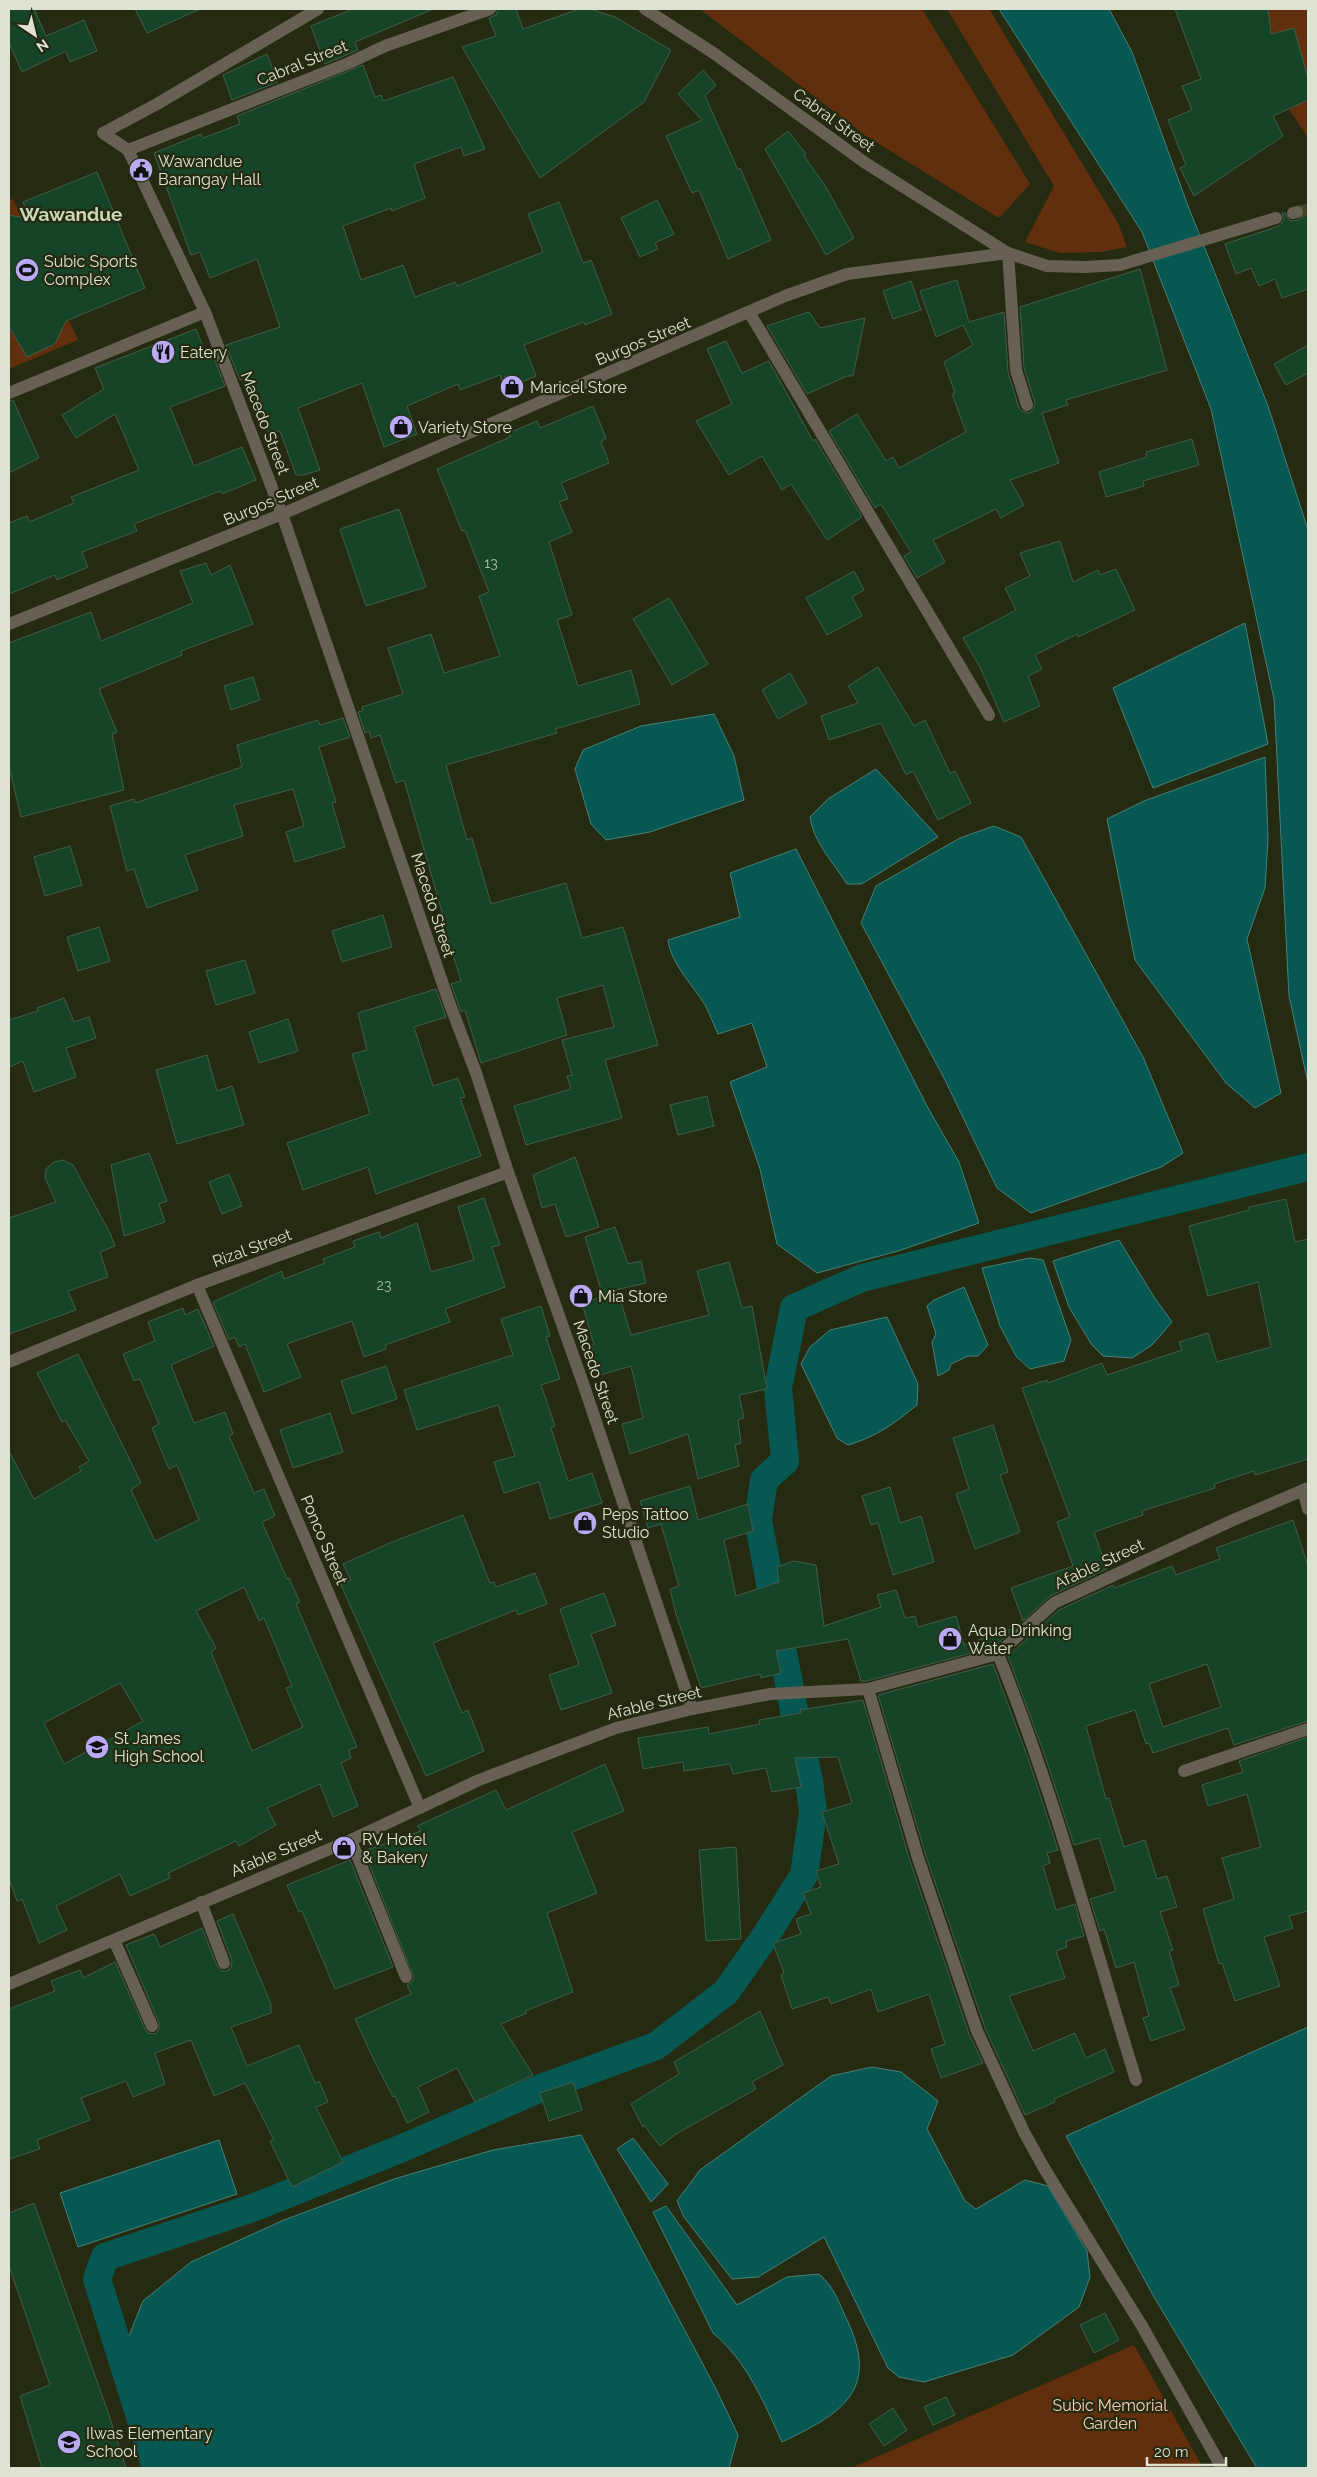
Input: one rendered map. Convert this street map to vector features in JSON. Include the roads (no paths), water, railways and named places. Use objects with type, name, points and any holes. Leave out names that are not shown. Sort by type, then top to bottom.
[{"type":"street","points":[[128,150],[102,133],[157,104],[318,9]]},
{"type":"street","name":"Cabral Street","points":[[128,150],[333,69],[385,46],[490,9]]},
{"type":"street","name":"Cabral Street","points":[[645,9],[712,52],[864,162],[1008,253]]},
{"type":"street","name":"Macedo Street","points":[[128,150],[205,312],[282,514],[508,1172],[584,1386],[692,1709]]},
{"type":"street","name":"Burgos Street","points":[[9,624],[282,514],[786,296],[848,274],[1008,253],[1047,266],[1084,267],[1120,265],[1276,218]]},
{"type":"street","points":[[1008,253],[1016,370],[1027,405]]},
{"type":"street","points":[[9,394],[205,312]]},
{"type":"street","points":[[749,312],[988,715]]},
{"type":"street","name":"Rizal Street","points":[[9,1362],[197,1286],[508,1172]]},
{"type":"street","name":"Ponco Street","points":[[197,1286],[420,1808]]},
{"type":"street","points":[[1306,1489],[1308,1509]]},
{"type":"street","name":"Afable Street","points":[[9,1984],[351,1840],[489,1776],[592,1736],[692,1709],[770,1694],[868,1689],[998,1654],[1054,1603],[1231,1521],[1306,1489]]},
{"type":"street","points":[[998,1654],[1016,1697],[1136,2080]]},
{"type":"street","points":[[868,1689],[918,1858],[981,2040],[1024,2132],[1044,2168],[1142,2326],[1222,2468]]},
{"type":"street","points":[[1184,1771],[1308,1729]]},
{"type":"street","points":[[351,1840],[406,1977]]},
{"type":"street","points":[[201,1902],[224,1963]]},
{"type":"street","points":[[114,1940],[152,2026]]},
{"type":"water","points":[[999,9],[1109,9],[1132,52],[1188,206],[1268,406],[1308,530],[1308,1083],[1289,996],[1274,699],[1211,409],[1142,232]]},
{"type":"water","points":[[1245,623],[1268,744],[1153,788],[1113,688]]},
{"type":"water","points":[[714,714],[734,756],[744,800],[650,832],[606,840],[591,824],[575,769],[583,750],[641,726]]},
{"type":"water","points":[[1265,757],[1268,839],[1265,888],[1247,939],[1281,1093],[1255,1108],[1226,1083],[1135,960],[1107,819],[1144,801]]},
{"type":"water","points":[[876,769],[938,837],[861,884],[847,884],[820,844],[810,817],[828,799]]},
{"type":"water","points":[[994,826],[1021,837],[1143,1057],[1183,1153],[1161,1167],[1031,1213],[997,1188],[944,1078],[861,923],[876,886],[960,838]]},
{"type":"water","points":[[796,849],[928,1108],[959,1162],[979,1223],[898,1251],[817,1273],[777,1244],[760,1169],[730,1082],[767,1067],[752,1023],[718,1034],[705,1005],[673,957],[668,940],[740,917],[730,873]]},
{"type":"water","points":[[1119,1240],[1154,1297],[1172,1322],[1152,1345],[1132,1358],[1103,1356],[1092,1345],[1069,1307],[1053,1261]]},
{"type":"water","points":[[1030,1258],[1043,1260],[1071,1340],[1064,1361],[1030,1369],[1016,1356],[1000,1326],[982,1268]]},
{"type":"water","points":[[964,1287],[988,1345],[978,1356],[968,1356],[951,1364],[949,1370],[938,1376],[932,1342],[936,1334],[927,1306],[934,1300]]},
{"type":"water","points":[[887,1317],[918,1384],[917,1405],[885,1429],[868,1438],[848,1445],[837,1438],[801,1364],[810,1347],[830,1330]]},
{"type":"water","points":[[1308,2027],[1308,2468],[1257,2468],[1154,2297],[1066,2136]]},
{"type":"water","points":[[872,2067],[901,2072],[938,2101],[927,2129],[965,2201],[976,2209],[1025,2180],[1048,2186],[1087,2251],[1090,2277],[1079,2307],[1013,2355],[924,2382],[899,2377],[888,2368],[824,2237],[758,2277],[732,2279],[684,2217],[677,2201],[700,2170],[831,2076]]},
{"type":"water","points":[[581,2135],[716,2389],[738,2435],[729,2468],[165,2468],[127,2341],[143,2301],[191,2262],[284,2220],[394,2179],[493,2150]]},
{"type":"water","points":[[633,2138],[668,2184],[651,2202],[617,2149]]},
{"type":"water","points":[[219,2140],[237,2194],[78,2247],[60,2193]]},
{"type":"water","points":[[666,2206],[737,2305],[787,2277],[819,2274],[825,2280],[836,2296],[848,2322],[857,2346],[859,2366],[856,2383],[849,2398],[837,2410],[803,2432],[782,2442],[754,2383],[736,2356],[713,2333],[653,2212]]},
{"type":"waterway","points":[[156,2468],[97,2279],[105,2257],[255,2207],[405,2147],[541,2088],[656,2046],[726,1992],[766,1935],[804,1875],[813,1812],[809,1781],[758,1520],[764,1480],[785,1461],[778,1388],[794,1308],[862,1278],[1308,1167]]},
{"type":"tunnel","points":[[1297,212],[1308,210]]},
{"type":"place","name":"Wawandue Barangay Hall","points":[[141,170]]},
{"type":"place","name":"Subic Sports Complex","points":[[27,270]]},
{"type":"place","name":"Eatery","points":[[163,352]]},
{"type":"place","name":"Maricel Store","points":[[512,387]]},
{"type":"place","name":"Variety Store","points":[[401,427]]},
{"type":"place","name":"Mia Store","points":[[581,1296]]},
{"type":"place","name":"Peps Tattoo Studio","points":[[585,1523]]},
{"type":"place","name":"Aqua Drinking Water","points":[[950,1639]]},
{"type":"place","name":"St James High School","points":[[97,1747]]},
{"type":"place","name":"RV Hotel & Bakery","points":[[344,1848]]},
{"type":"place","name":"Ilwas Elementary School","points":[[69,2442]]},
{"type":"district","name":"Wawandue","points":[[71,214]]},
{"type":"park label","name":"Subic Memorial Garden","points":[[1110,2414]]}]
